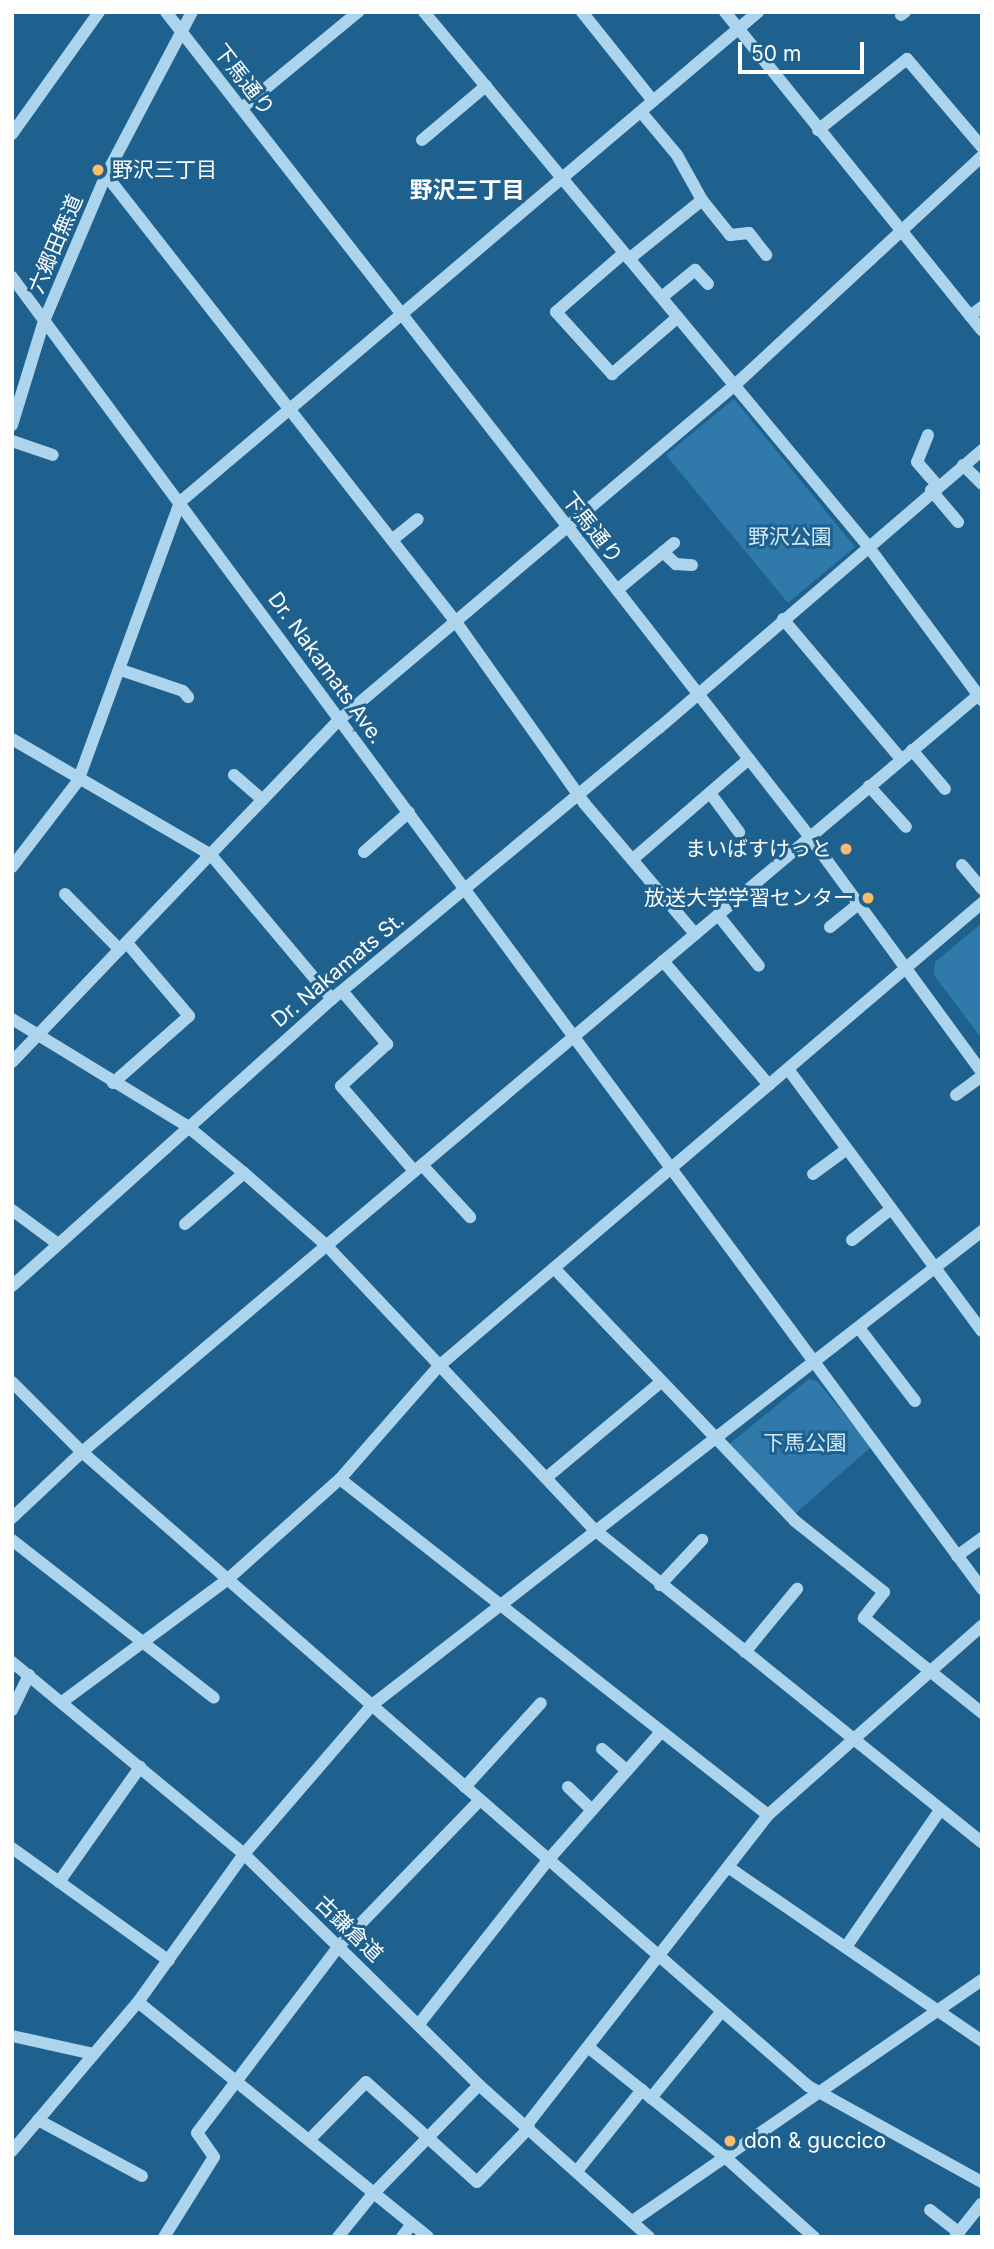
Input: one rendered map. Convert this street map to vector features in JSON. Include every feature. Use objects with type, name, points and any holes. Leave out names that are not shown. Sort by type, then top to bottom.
[{"type":"street","points":[[12,134],[99,12]]},
{"type":"street","name":"下馬通り","points":[[166,12],[750,759],[982,1074]]},
{"type":"street","name":"六郷田無道","points":[[13,421],[44,321],[106,175],[192,12]]},
{"type":"street","points":[[12,1518],[82,1452],[576,1037],[809,836],[981,696],[868,545],[424,12]]},
{"type":"street","points":[[582,12],[653,101]]},
{"type":"street","points":[[725,12],[982,330]]},
{"type":"street","points":[[12,867],[78,781],[121,670],[180,502],[758,12]]},
{"type":"street","points":[[242,108],[353,14]]},
{"type":"street","points":[[818,130],[907,59],[982,147]]},
{"type":"street","points":[[422,140],[486,86]]},
{"type":"street","points":[[641,112],[677,155],[702,200],[730,234],[749,233],[766,255]]},
{"type":"street","points":[[12,1062],[340,720],[736,384],[982,156]]},
{"type":"street","points":[[106,175],[456,622],[576,792],[695,934]]},
{"type":"street","points":[[678,317],[612,374],[556,312],[702,200]]},
{"type":"street","points":[[662,298],[695,270],[708,284]]},
{"type":"street","name":"Dr. Nakamats Ave.","points":[[12,277],[982,1589]]},
{"type":"street","points":[[970,316],[982,307]]},
{"type":"street","points":[[928,435],[917,462],[958,522]]},
{"type":"street","points":[[12,441],[53,455]]},
{"type":"street","name":"Dr. Nakamats St.","points":[[12,1286],[187,1126],[337,995],[576,792],[698,693],[934,487],[982,450]]},
{"type":"street","points":[[963,465],[982,484]]},
{"type":"street","points":[[392,540],[418,519]]},
{"type":"street","points":[[617,590],[674,542]]},
{"type":"street","points":[[663,552],[676,564],[692,565]]},
{"type":"street","points":[[783,619],[901,759]]},
{"type":"street","points":[[121,670],[183,691],[188,698]]},
{"type":"street","points":[[12,739],[78,781],[211,855],[337,995],[387,1044],[341,1086],[418,1168],[470,1217]]},
{"type":"street","points":[[912,750],[945,789]]},
{"type":"street","points":[[633,859],[750,759]]},
{"type":"street","points":[[234,775],[263,800]]},
{"type":"street","points":[[869,786],[906,827]]},
{"type":"street","points":[[709,793],[739,832]]},
{"type":"street","points":[[364,852],[409,812]]},
{"type":"street","points":[[962,865],[982,889]]},
{"type":"street","points":[[65,894],[123,947],[189,1016],[113,1083]]},
{"type":"street","points":[[62,1702],[228,1578],[340,1479],[439,1366],[982,903]]},
{"type":"street","points":[[830,927],[858,904]]},
{"type":"street","points":[[718,915],[760,966]]},
{"type":"street","points":[[663,961],[769,1085]]},
{"type":"street","points":[[12,1019],[187,1126],[244,1173],[327,1246],[597,1531],[660,1585],[982,1843]]},
{"type":"street","points":[[788,1069],[982,1331]]},
{"type":"street","points":[[956,1095],[982,1074]]},
{"type":"street","points":[[813,1174],[847,1149]]},
{"type":"street","points":[[186,1224],[244,1173]]},
{"type":"street","points":[[852,1240],[891,1209]]},
{"type":"street","points":[[12,1210],[58,1244]]},
{"type":"street","points":[[12,2151],[138,2002],[244,1854],[372,1705],[982,1231]]},
{"type":"street","points":[[554,1268],[795,1521],[884,1592],[863,1618],[982,1713]]},
{"type":"street","points":[[859,1328],[915,1401]]},
{"type":"street","points":[[12,1382],[82,1452],[820,2094],[982,2182]]},
{"type":"street","points":[[546,1478],[661,1382]]},
{"type":"street","points":[[340,1479],[768,1815]]},
{"type":"street","points":[[957,1556],[982,1538]]},
{"type":"street","points":[[660,1585],[702,1540]]},
{"type":"street","points":[[12,1541],[139,1644],[214,1698]]},
{"type":"street","points":[[745,1652],[797,1589]]},
{"type":"street","points":[[309,2140],[366,2082],[478,2182],[528,2127],[768,1815],[982,1626]]},
{"type":"street","name":"古鎌倉道","points":[[12,1662],[244,1854],[479,2085],[634,2220],[649,2237]]},
{"type":"street","points":[[12,1710],[29,1675]]},
{"type":"street","points":[[465,1787],[541,1703]]},
{"type":"street","points":[[419,2024],[549,1859],[661,1732]]},
{"type":"street","points":[[602,1749],[627,1771]]},
{"type":"street","points":[[59,1882],[140,1767]]},
{"type":"street","points":[[568,1787],[592,1810]]},
{"type":"street","points":[[164,2237],[214,2157],[197,2133],[339,1946],[481,1800]]},
{"type":"street","points":[[846,1947],[940,1810]]},
{"type":"street","points":[[12,1848],[169,1961]]},
{"type":"street","points":[[728,1867],[982,2041]]},
{"type":"street","points":[[634,2220],[982,1980]]},
{"type":"street","points":[[138,2002],[237,2078],[372,2195],[428,2237]]},
{"type":"street","points":[[577,2171],[722,2011]]},
{"type":"street","points":[[12,2036],[93,2054]]},
{"type":"street","points":[[588,2048],[725,2157],[814,2237]]},
{"type":"street","points":[[338,2237],[372,2195],[479,2085]]},
{"type":"street","points":[[38,2120],[142,2176]]},
{"type":"street","points":[[930,2210],[957,2235],[982,2203]]},
{"type":"street","points":[[402,2237],[411,2225]]},
{"type":"green space","name":"野沢公園","points":[[734,399],[855,547],[788,603],[666,455]]},
{"type":"green space","points":[[982,923],[982,1039],[934,975],[935,962]]},
{"type":"green space","name":"下馬公園","points":[[809,1379],[817,1381],[871,1447],[795,1514],[727,1446]]},
{"type":"place","name":"野沢三丁目","points":[[98,170]]},
{"type":"place","name":"まいばすけっと","points":[[846,849]]},
{"type":"place","name":"放送大学学習センター","points":[[868,898]]},
{"type":"place","name":"don & guccico","points":[[730,2141]]},
{"type":"district","name":"野沢三丁目","points":[[467,190]]}]
